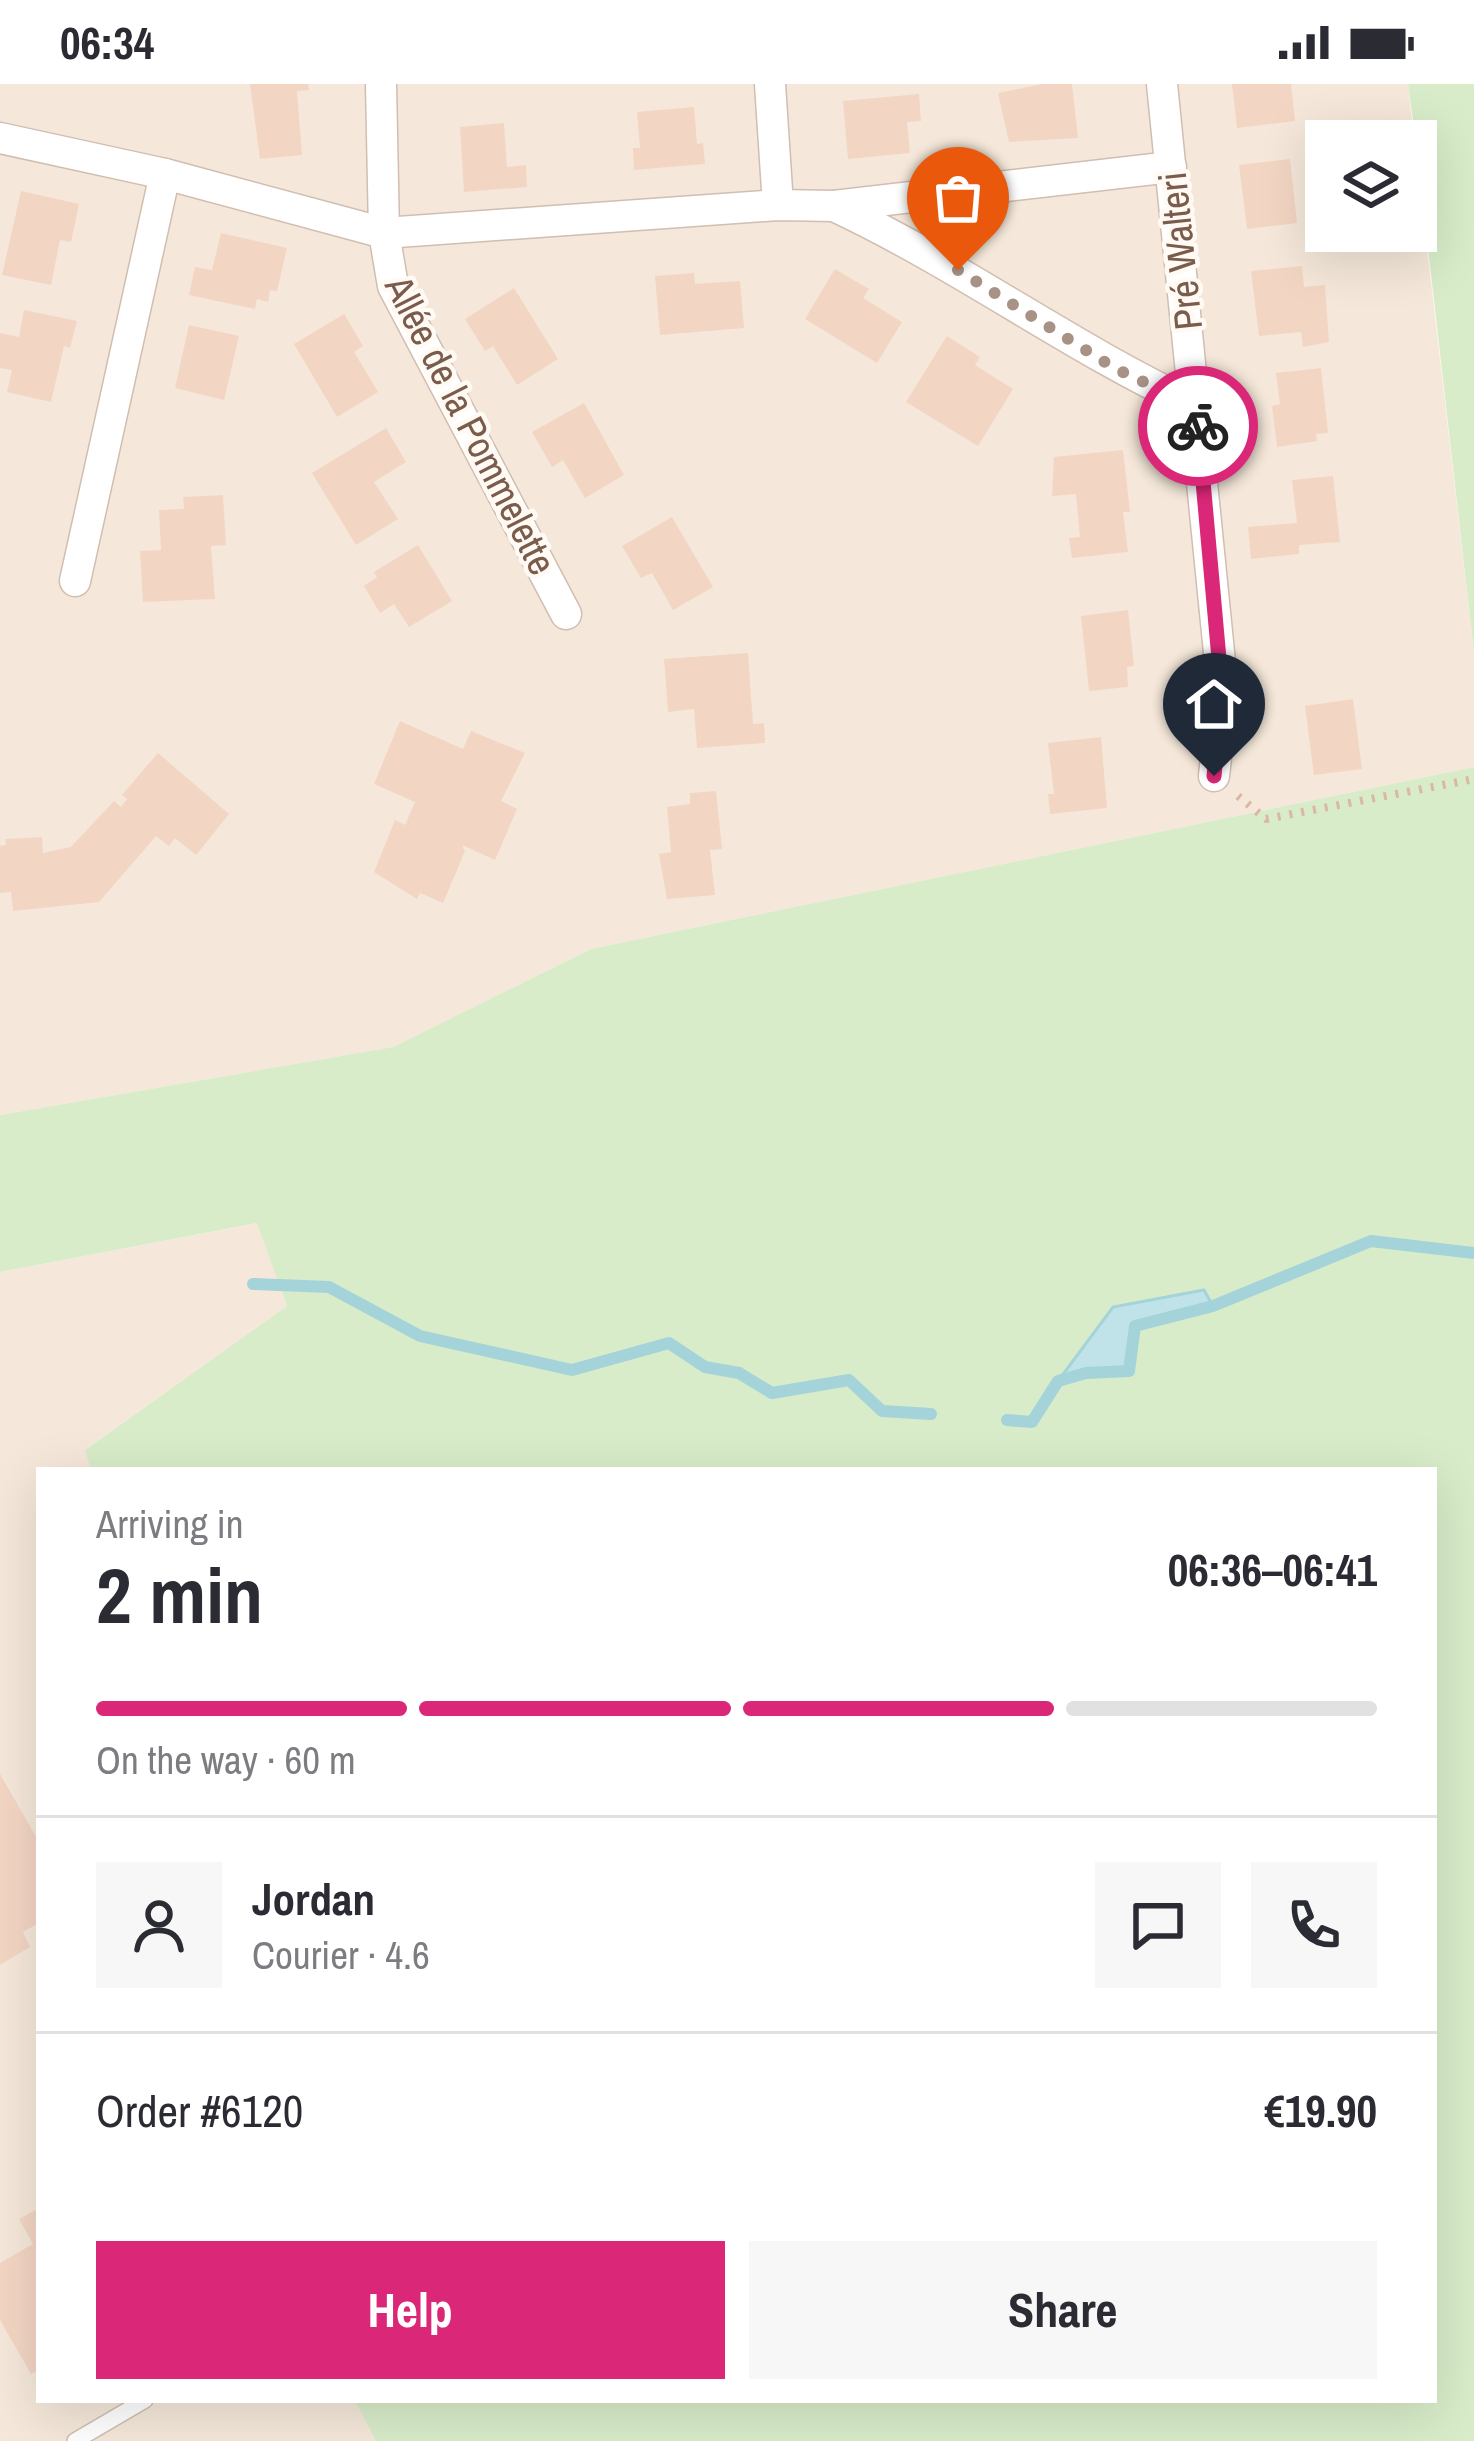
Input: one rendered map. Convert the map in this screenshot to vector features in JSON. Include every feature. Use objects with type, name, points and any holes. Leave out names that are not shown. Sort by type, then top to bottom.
[{"type":"street","name":"Allée de la Pommelette","points":[[381,84],[384,233],[393,286],[566,614]]},
{"type":"street","points":[[770,84],[778,206]]},
{"type":"street","name":"Pré Walteri","points":[[1162,84],[1222,692],[1214,776]]},
{"type":"street","name":"Allée de la Pommelette","points":[[0,138],[165,174],[384,233],[834,206],[1171,167]]},
{"type":"street","points":[[75,581],[165,174]]},
{"type":"street","name":"Allée de la Pommelette","points":[[834,206],[919,245],[1116,369],[1196,406]]},
{"type":"lane","points":[[75,2441],[140,2403]]},
{"type":"path","points":[[1214,776],[1266,818],[1474,779]]},
{"type":"shaded area","points":[[0,84],[1408,84],[1412,120],[1305,120],[1305,252],[1427,252],[1474,653],[1474,767],[591,949],[393,1047],[0,1115]]},
{"type":"shaded area","points":[[258,1223],[287,1306],[86,1449],[90,1467],[36,1467],[36,2403],[356,2403],[376,2441],[0,2441],[0,1272]]},
{"type":"green space","points":[[1408,84],[1474,84],[1474,653],[1429,252],[1437,252],[1437,120],[1413,120]]},
{"type":"green space","points":[[1474,767],[1474,2441],[376,2441],[356,2403],[1437,2403],[1437,1467],[90,1467],[85,1450],[287,1306],[257,1223],[0,1272],[0,1115],[393,1047],[591,949]]},
{"type":"water","points":[[1204,1290],[1213,1306],[1135,1327],[1129,1371],[1086,1373],[1058,1381],[1113,1307]]},
{"type":"building","points":[[250,84],[308,84],[309,90],[297,91],[302,155],[260,159]]},
{"type":"building","points":[[1072,84],[1078,138],[1009,142],[998,93]]},
{"type":"building","points":[[1232,84],[1291,84],[1295,121],[1237,128]]},
{"type":"building","points":[[919,94],[921,121],[907,122],[910,153],[848,159],[843,101]]},
{"type":"building","points":[[694,107],[697,144],[703,143],[705,164],[634,170],[633,148],[640,148],[637,112]]},
{"type":"building","points":[[504,123],[507,167],[526,165],[527,187],[464,192],[460,127]]},
{"type":"building","points":[[1290,159],[1297,223],[1247,229],[1239,165]]},
{"type":"building","points":[[21,191],[79,204],[71,242],[60,240],[51,285],[2,275]]},
{"type":"building","points":[[221,233],[287,248],[277,291],[270,290],[268,302],[257,299],[255,309],[189,295],[195,267],[212,270]]},
{"type":"building","points":[[1302,266],[1304,287],[1325,285],[1329,342],[1303,347],[1301,332],[1259,336],[1251,271]]},
{"type":"building","points":[[835,269],[869,289],[863,298],[902,322],[877,363],[805,319]]},
{"type":"building","points":[[694,273],[695,284],[740,281],[744,328],[660,335],[655,276]]},
{"type":"building","points":[[514,288],[558,359],[517,385],[493,346],[485,351],[465,319]]},
{"type":"building","points":[[24,310],[77,321],[70,348],[64,346],[51,402],[7,392],[12,370],[0,368],[0,333],[19,337]]},
{"type":"building","points":[[344,314],[363,346],[354,352],[378,392],[337,417],[294,344]]},
{"type":"building","points":[[189,325],[239,336],[224,400],[175,388]]},
{"type":"building","points":[[947,336],[980,357],[975,365],[1013,389],[978,446],[906,402]]},
{"type":"building","points":[[1321,368],[1328,433],[1316,434],[1317,441],[1277,447],[1272,406],[1280,404],[1276,373]]},
{"type":"building","points":[[584,403],[624,475],[585,498],[563,460],[552,467],[532,432]]},
{"type":"building","points":[[386,428],[406,462],[374,482],[398,519],[356,545],[312,473]]},
{"type":"building","points":[[1123,450],[1130,512],[1123,512],[1128,552],[1072,558],[1069,538],[1080,537],[1076,494],[1052,496],[1054,457]]},
{"type":"building","points":[[1333,476],[1340,542],[1299,545],[1299,554],[1251,559],[1248,527],[1297,523],[1292,480]]},
{"type":"building","points":[[223,495],[226,545],[211,546],[215,599],[143,602],[140,551],[161,550],[159,510],[184,509],[183,497]]},
{"type":"building","points":[[672,517],[713,587],[673,610],[652,573],[641,578],[622,546]]},
{"type":"building","points":[[418,545],[452,601],[409,627],[394,604],[380,613],[364,586],[377,577],[374,572]]},
{"type":"building","points":[[1128,610],[1134,666],[1127,667],[1128,687],[1089,691],[1081,616]]},
{"type":"building","points":[[748,653],[753,724],[764,723],[765,743],[697,748],[694,709],[668,712],[664,659]]},
{"type":"building","points":[[1353,699],[1362,769],[1314,775],[1305,706]]},
{"type":"building","points":[[400,721],[463,749],[471,731],[525,753],[501,801],[517,809],[495,860],[462,845],[465,851],[443,903],[420,893],[417,899],[374,872],[395,820],[405,825],[415,802],[374,784]]},
{"type":"building","points":[[1101,737],[1107,808],[1050,814],[1048,794],[1054,794],[1048,743]]},
{"type":"building","points":[[158,753],[229,814],[196,855],[175,838],[169,846],[156,836],[99,902],[13,911],[11,892],[0,893],[0,846],[6,845],[5,839],[42,837],[43,853],[71,847],[114,801],[121,807],[127,799],[122,795]]},
{"type":"building","points":[[716,791],[722,849],[710,850],[715,895],[667,899],[659,854],[671,852],[667,807],[690,804],[690,793]]},
{"type":"building","points":[[0,1774],[36,1837],[36,1925],[23,1932],[30,1947],[0,1965]]},
{"type":"building","points":[[36,2210],[36,2372],[31,2374],[0,2320],[0,2263],[33,2244],[19,2219]]},
{"type":"waterway","points":[[1007,1420],[1032,1422],[1058,1381],[1086,1373],[1129,1371],[1135,1326],[1213,1306],[1371,1241],[1474,1253]]},
{"type":"waterway","points":[[253,1284],[329,1287],[420,1336],[572,1370],[669,1343],[705,1367],[739,1373],[772,1393],[849,1380],[882,1411],[931,1414]]},
{"type":"way so far","points":[[958,270],[1116,369],[1196,406],[1198,426]]},
{"type":"route","points":[[1198,426],[1222,692],[1214,776]]}]
